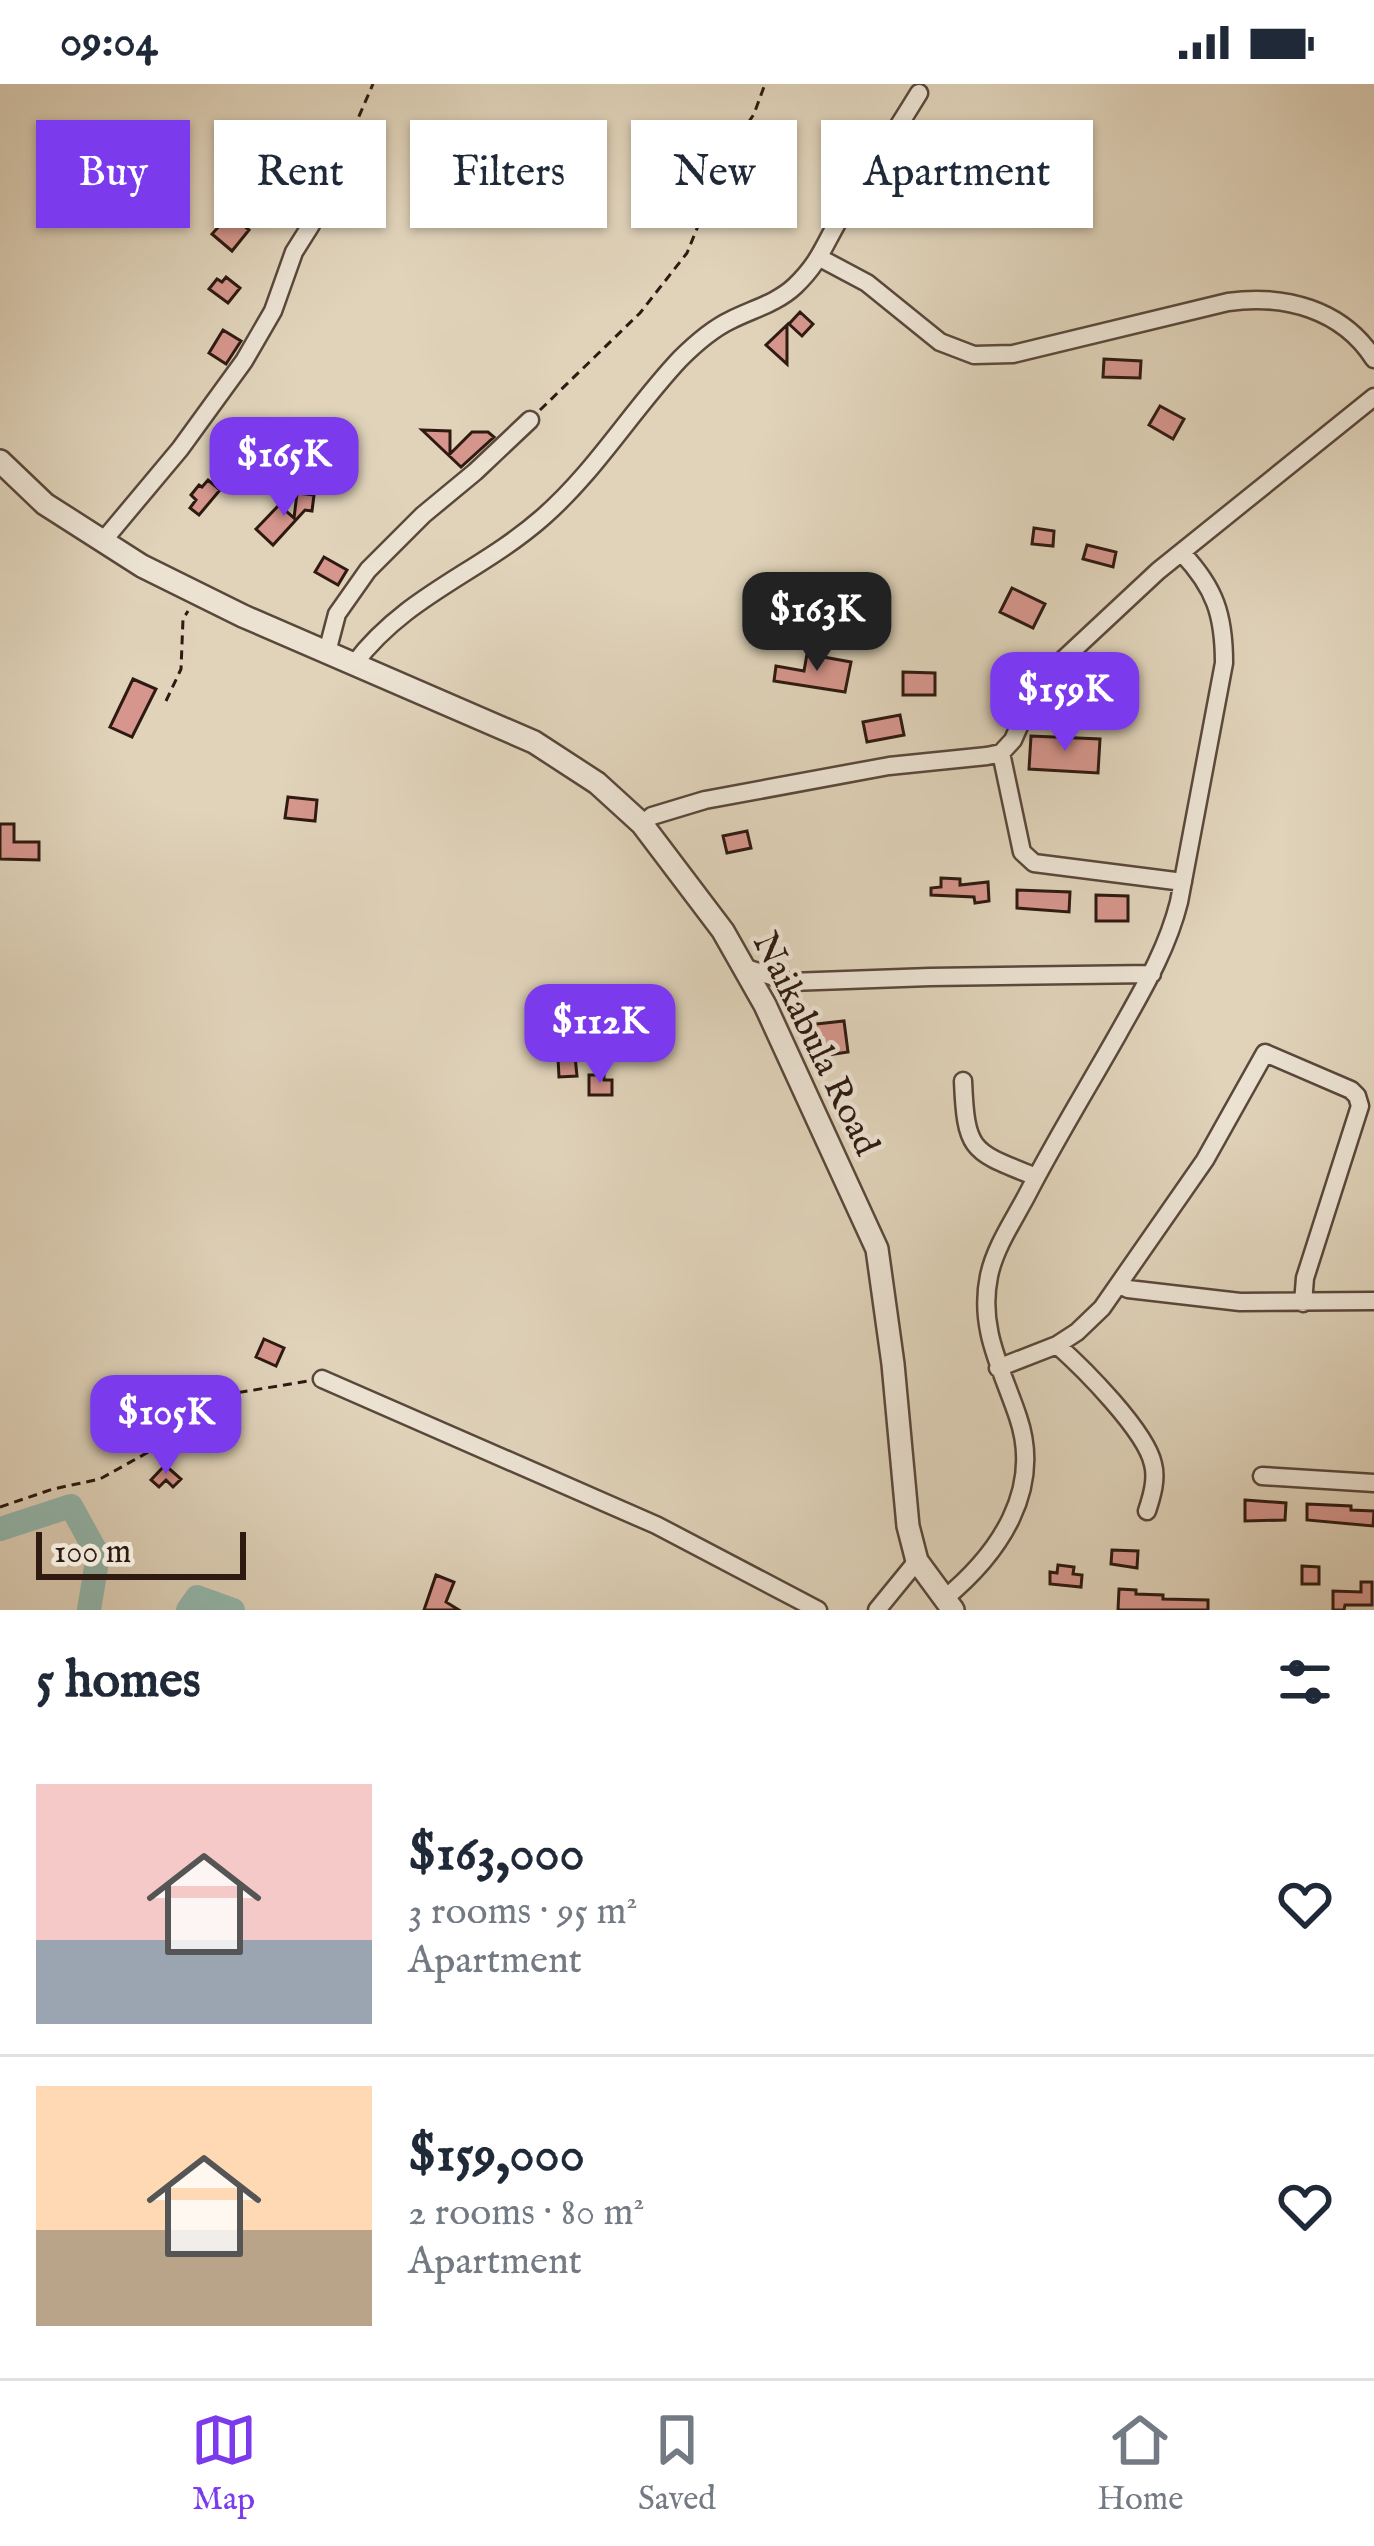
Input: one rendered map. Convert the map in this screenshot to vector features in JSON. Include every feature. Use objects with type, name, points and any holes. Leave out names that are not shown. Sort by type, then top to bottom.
[{"type":"street","points":[[354,664],[404,612],[520,536],[551,510],[693,347],[733,319],[785,294],[820,258],[919,93]]},
{"type":"street","points":[[103,541],[180,449],[244,361],[273,311],[294,252],[309,228]]},
{"type":"street","points":[[820,258],[867,284],[940,342],[974,355],[1013,354],[1228,302],[1263,299],[1293,302],[1320,312],[1357,338],[1374,358]]},
{"type":"street","points":[[642,824],[652,816],[705,800],[889,766],[1001,752],[1013,740],[1038,683],[1158,571],[1374,397]]},
{"type":"street","points":[[327,652],[338,614],[368,570],[530,420]]},
{"type":"street","name":"Naikabula Road","points":[[0,461],[45,503],[142,566],[534,742],[597,783],[642,824],[723,931],[765,1006],[877,1249],[908,1526],[917,1561],[948,1604]]},
{"type":"street","points":[[948,1604],[995,1547],[1023,1487],[1022,1430],[990,1343],[986,1317],[988,1278],[995,1255],[1152,974],[1173,926],[1221,691],[1224,648],[1215,597],[1182,553]]},
{"type":"street","points":[[1001,752],[1022,852],[1034,863],[1183,881]]},
{"type":"street","points":[[743,967],[790,982],[1152,974]]},
{"type":"street","points":[[998,1368],[1057,1345],[1086,1324],[1119,1285],[1205,1160],[1265,1052],[1351,1090],[1360,1106],[1305,1278],[1303,1304]]},
{"type":"street","points":[[963,1081],[968,1133],[974,1146],[1036,1177]]},
{"type":"street","points":[[1119,1285],[1240,1302],[1374,1301]]},
{"type":"street","points":[[1057,1345],[1144,1442],[1155,1471],[1147,1511]]},
{"type":"street","points":[[322,1378],[656,1525],[818,1610]]},
{"type":"street","points":[[1262,1476],[1374,1483]]},
{"type":"street","points":[[877,1610],[917,1561]]},
{"type":"path","points":[[358,120],[373,84]]},
{"type":"path","points":[[530,420],[640,313],[688,253],[727,154],[754,114],[765,84]]},
{"type":"path","points":[[166,700],[182,669],[183,619],[198,594]]},
{"type":"path","points":[[0,1507],[100,1479],[195,1426],[224,1395],[322,1378]]},
{"type":"building","points":[[217,228],[249,230],[232,251],[212,234]]},
{"type":"building","points":[[226,277],[240,288],[228,303],[209,289]]},
{"type":"building","points":[[800,312],[813,324],[802,336],[789,324]]},
{"type":"building","points":[[787,325],[787,364],[766,345]]},
{"type":"building","points":[[223,330],[241,341],[226,364],[209,353]]},
{"type":"building","points":[[1104,359],[1141,361],[1140,378],[1103,377]]},
{"type":"building","points":[[1160,406],[1184,419],[1173,439],[1149,425]]},
{"type":"building","points":[[422,430],[450,431],[450,454],[472,432],[494,437],[461,467]]},
{"type":"building","points":[[208,480],[220,490],[199,515],[190,508],[196,500],[191,495]]},
{"type":"building","points":[[297,493],[314,495],[312,511],[305,510],[273,545],[256,529],[279,505],[294,518]]},
{"type":"building","points":[[1034,528],[1054,531],[1053,546],[1032,544]]},
{"type":"building","points":[[1087,545],[1116,552],[1113,567],[1083,559]]},
{"type":"building","points":[[324,557],[347,570],[338,585],[315,572]]},
{"type":"building","points":[[1012,588],[1045,604],[1033,628],[1000,612]]},
{"type":"building","points":[[807,654],[851,662],[845,692],[774,681],[776,666],[804,671]]},
{"type":"building","points":[[903,672],[935,673],[935,695],[903,695]]},
{"type":"building","points":[[133,679],[156,689],[132,737],[110,727]]},
{"type":"building","points":[[900,715],[904,735],[867,742],[863,722]]},
{"type":"building","points":[[1031,736],[1100,739],[1098,773],[1029,769]]},
{"type":"building","points":[[288,797],[317,800],[315,821],[285,818]]},
{"type":"building","points":[[0,824],[14,824],[14,842],[39,842],[39,860],[0,859]]},
{"type":"building","points":[[747,831],[751,848],[727,853],[723,836]]},
{"type":"building","points":[[941,878],[960,879],[960,885],[988,882],[989,901],[931,895],[931,888],[941,887]]},
{"type":"building","points":[[1017,890],[1070,892],[1069,912],[1017,908]]},
{"type":"building","points":[[1096,895],[1128,896],[1128,921],[1096,921]]},
{"type":"building","points":[[844,1021],[848,1052],[821,1056],[819,1040],[809,1042],[807,1025]]},
{"type":"building","points":[[575,1056],[577,1076],[559,1077],[558,1058]]},
{"type":"building","points":[[589,1075],[612,1080],[612,1095],[589,1095]]},
{"type":"building","points":[[264,1339],[284,1348],[276,1366],[256,1357]]},
{"type":"building","points":[[165,1465],[181,1479],[173,1487],[166,1480],[159,1487],[151,1480]]},
{"type":"building","points":[[1245,1500],[1286,1503],[1285,1520],[1245,1521]]},
{"type":"building","points":[[1307,1504],[1374,1511],[1373,1526],[1307,1520]]},
{"type":"building","points":[[1112,1550],[1138,1551],[1137,1568],[1111,1564]]},
{"type":"building","points":[[1058,1565],[1074,1567],[1073,1574],[1082,1575],[1081,1587],[1050,1584],[1050,1572],[1057,1573]]},
{"type":"building","points":[[1302,1566],[1319,1567],[1319,1584],[1302,1584]]},
{"type":"building","points":[[436,1575],[454,1582],[446,1602],[459,1610],[424,1610]]},
{"type":"building","points":[[1361,1582],[1372,1582],[1372,1605],[1333,1610],[1333,1591],[1361,1592]]},
{"type":"building","points":[[1119,1589],[1163,1595],[1163,1599],[1208,1600],[1208,1610],[1118,1610]]},
{"type":"waterway","points":[[0,1529],[71,1506],[98,1555],[89,1610]]},
{"type":"waterway","points":[[188,1610],[197,1597],[233,1610]]}]
